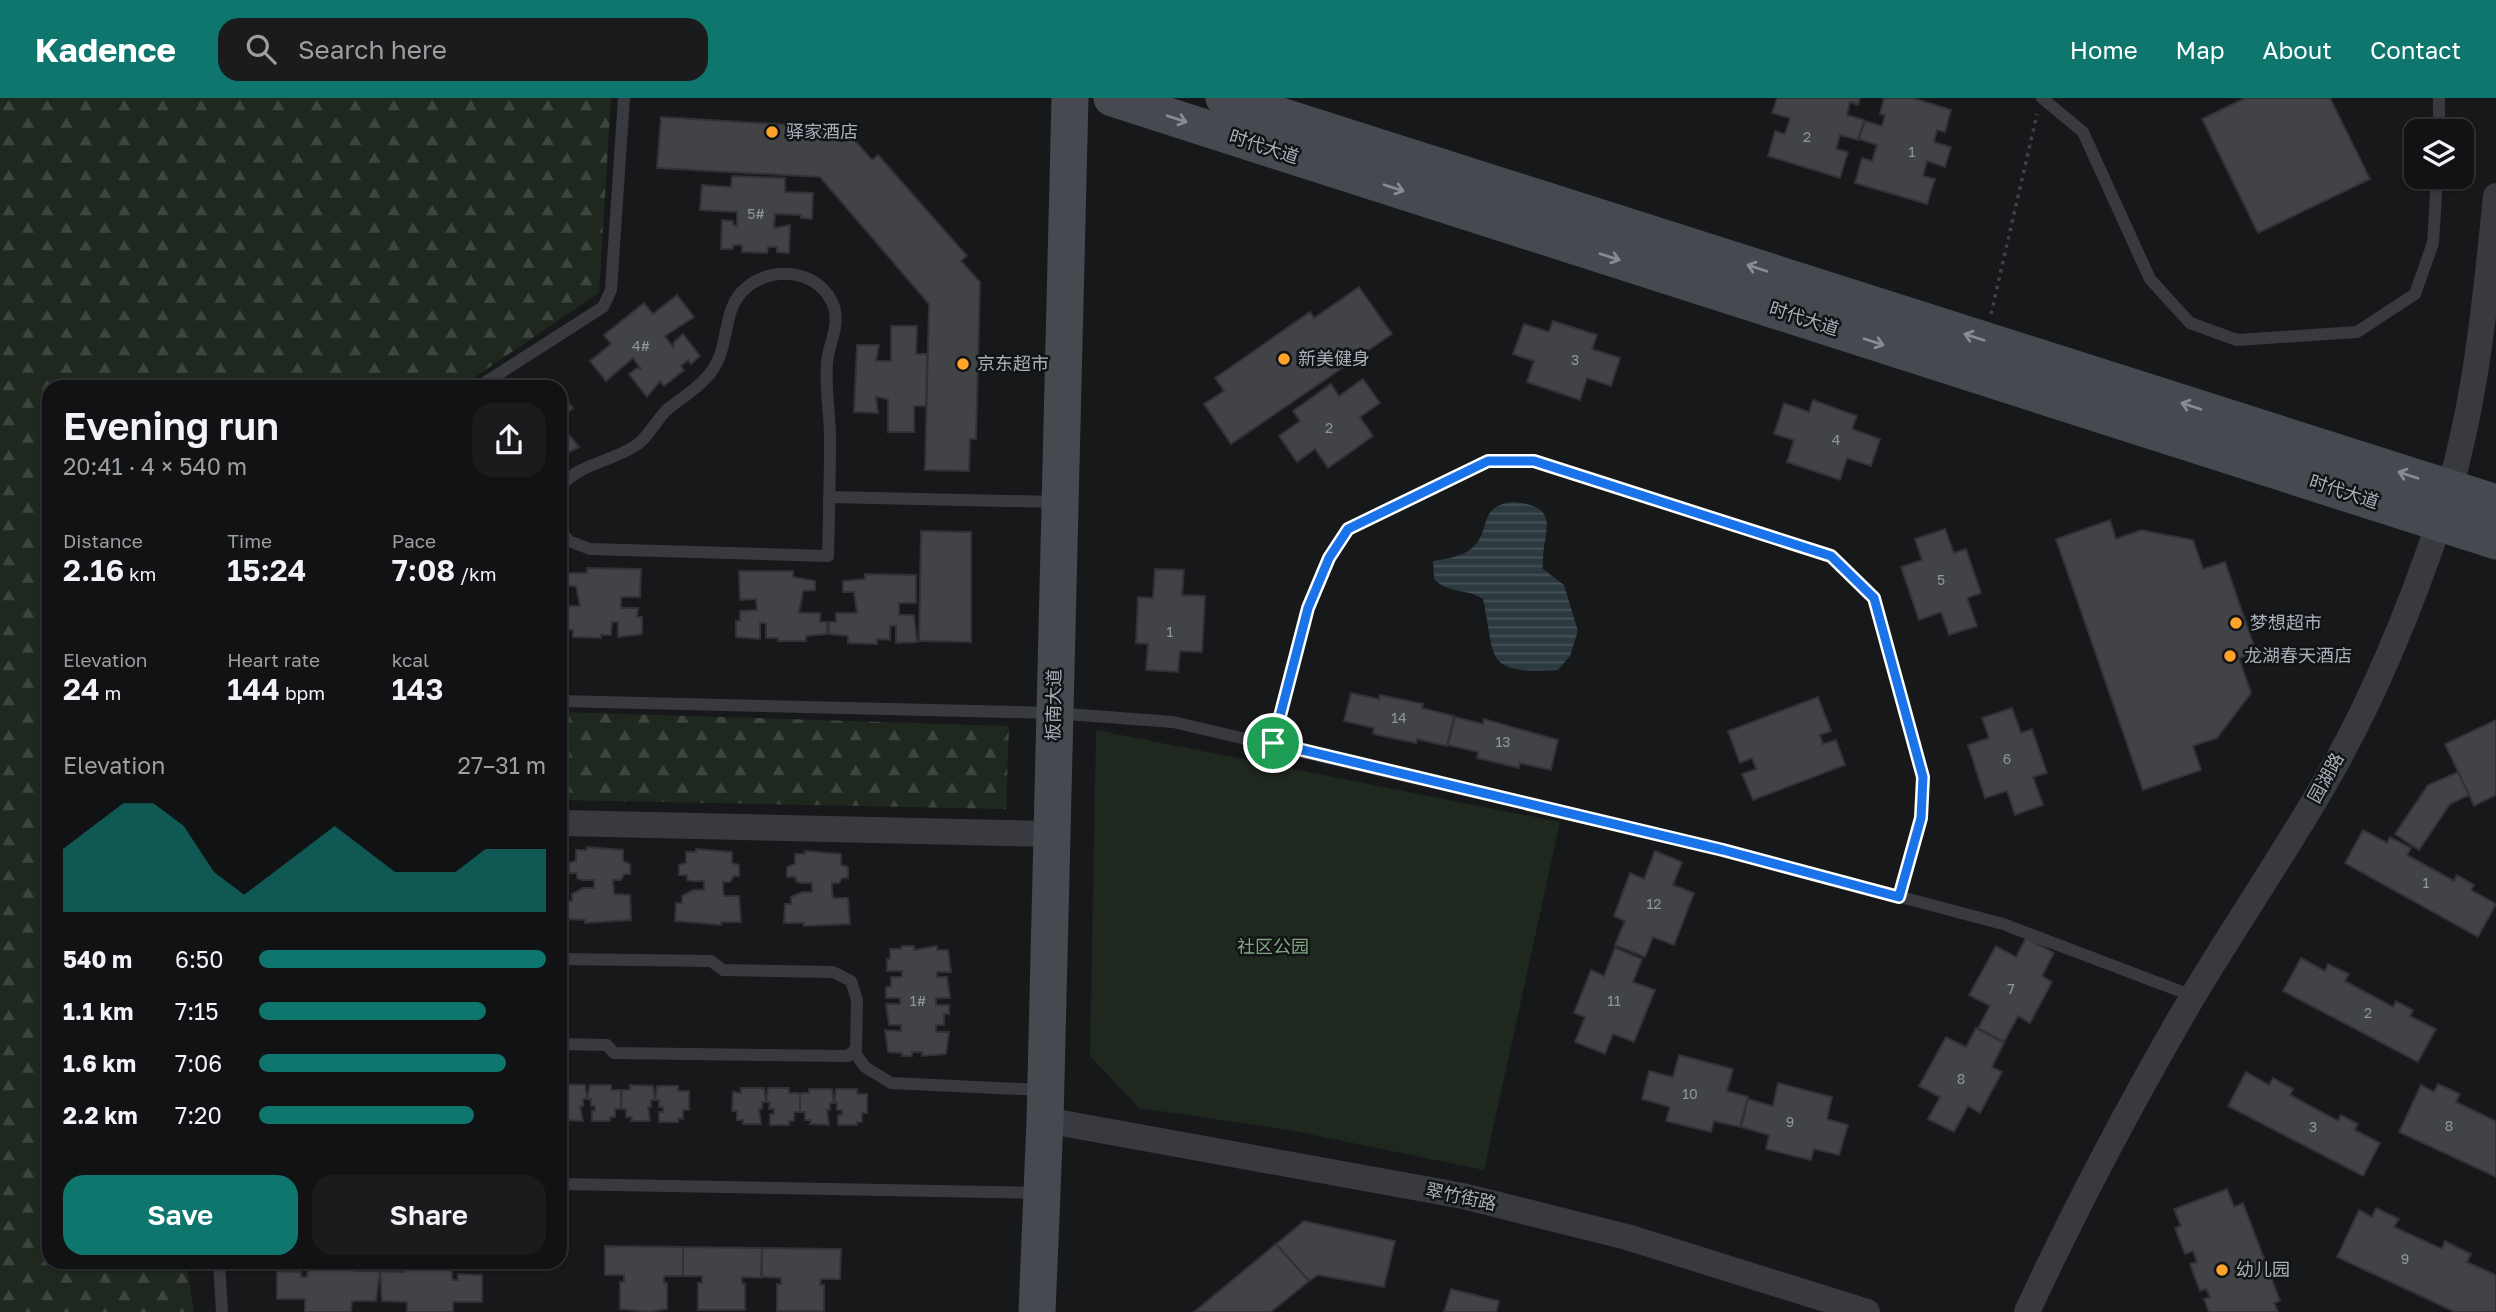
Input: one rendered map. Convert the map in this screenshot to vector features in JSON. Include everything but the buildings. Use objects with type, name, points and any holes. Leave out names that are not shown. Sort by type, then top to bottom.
[{"type":"main road","name":"板南大道","points":[[1037,1312],[1046,1105],[1070,98]]},
{"type":"main road","name":"时代大道","points":[[1112,98],[2496,541]]},
{"type":"main road","name":"时代大道","points":[[1224,98],[2496,503]]},
{"type":"street","name":"园湖路","points":[[2027,1312],[2079,1199],[2193,996],[2327,780],[2379,676],[2439,523],[2449,488],[2467,413],[2484,321],[2496,196]]},
{"type":"street","points":[[567,822],[1051,834]]},
{"type":"street","name":"翠竹街路","points":[[1046,1105],[1463,1196],[1627,1237],[1867,1312]]},
{"type":"lane","points":[[489,380],[603,307],[611,290],[624,98]]},
{"type":"lane","points":[[2042,98],[2083,132],[2150,279],[2190,323],[2237,340],[2357,332],[2415,294],[2433,243],[2436,189]]},
{"type":"lane","points":[[2438,119],[2439,98]]},
{"type":"lane","points":[[567,481],[581,469],[614,458],[640,443],[667,409],[708,377],[719,362],[731,310],[738,295],[760,279],[786,273],[813,281],[825,291],[836,319],[827,361],[828,556],[590,549],[567,539]]},
{"type":"lane","points":[[1273,743],[1308,608],[1329,558],[1348,529],[1488,461],[1534,461],[1831,556],[1874,598],[1923,777],[1921,818],[1899,897]]},
{"type":"lane","points":[[829,498],[1059,502]]},
{"type":"lane","points":[[567,701],[1054,713],[1172,722],[1273,743],[1723,850],[2003,924],[2193,996]]},
{"type":"lane","points":[[567,959],[712,961],[723,970],[840,973],[851,981],[856,991],[855,1053],[865,1067],[891,1083],[1046,1105]]},
{"type":"lane","points":[[567,1044],[607,1045],[614,1053],[840,1057],[855,1053]]},
{"type":"lane","points":[[567,1184],[1042,1193]]},
{"type":"lane","points":[[219,1269],[222,1312]]},
{"type":"path","points":[[1985,340],[2038,111]]},
{"type":"green space","points":[[0,98],[611,98],[599,293],[470,380],[42,380],[42,1269],[187,1269],[194,1312],[0,1312]]},
{"type":"green space","points":[[567,712],[1009,726],[1006,809],[567,800]]},
{"type":"green space","name":"社区公园","points":[[1096,730],[1560,822],[1484,1170],[1289,1130],[1139,1108],[1090,1056]]},
{"type":"shaded area","points":[[1513,502],[1540,509],[1545,516],[1547,524],[1543,569],[1564,585],[1578,631],[1570,656],[1558,670],[1534,671],[1505,665],[1497,659],[1493,649],[1483,599],[1445,587],[1434,579],[1433,561],[1467,552],[1478,542],[1494,508]]},
{"type":"place","name":"驿家酒店","points":[[772,132]]},
{"type":"place","name":"新美健身","points":[[1284,359]]},
{"type":"place","name":"京东超市","points":[[963,364]]},
{"type":"place","name":"梦想超市","points":[[2236,623]]},
{"type":"place","name":"龙湖春天酒店","points":[[2230,656]]},
{"type":"place","name":"幼儿园","points":[[2222,1270]]},
{"type":"route","points":[[1488,461],[1534,461],[1831,556],[1874,598],[1923,777],[1921,818],[1899,897],[1723,850],[1273,743],[1308,608],[1329,558],[1348,529],[1488,461]]}]
